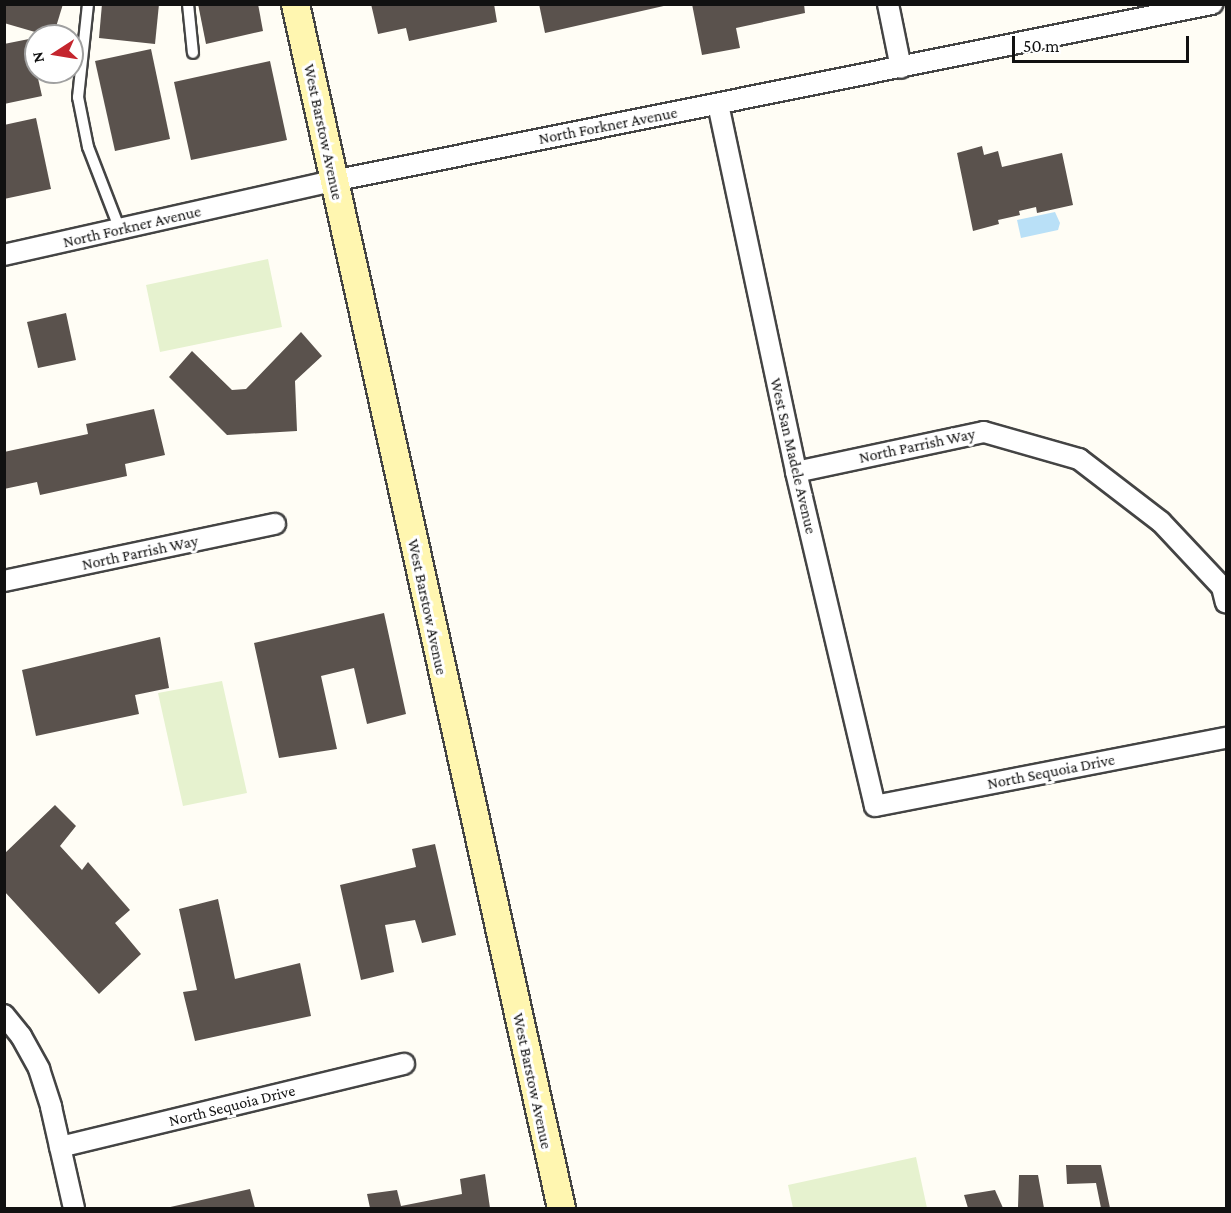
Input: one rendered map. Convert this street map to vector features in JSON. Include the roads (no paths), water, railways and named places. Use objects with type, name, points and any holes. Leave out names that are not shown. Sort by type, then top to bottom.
[{"type":"street","name":"West Barstow Avenue","points":[[295,4],[561,1209]]},
{"type":"street","points":[[888,4],[901,68]]},
{"type":"street","name":"North Forkner Avenue","points":[[4,255],[333,181],[1212,4]]},
{"type":"street","name":"West San Madele Avenue","points":[[718,104],[796,472],[875,806]]},
{"type":"street","name":"North Parrish Way","points":[[796,472],[984,432],[1078,459],[1161,522],[1222,587],[1227,603]]},
{"type":"street","name":"North Parrish Way","points":[[4,581],[275,524]]},
{"type":"street","name":"North Sequoia Drive","points":[[875,806],[1227,738]]},
{"type":"street","points":[[4,1015],[21,1036],[39,1069],[74,1209]]},
{"type":"street","name":"North Sequoia Drive","points":[[60,1148],[404,1065]]},
{"type":"lane","points":[[88,4],[78,97],[88,147],[120,230]]},
{"type":"lane","points":[[188,4],[193,53]]},
{"type":"water","points":[[1055,212],[1060,223],[1058,230],[1021,238],[1017,220]]}]
